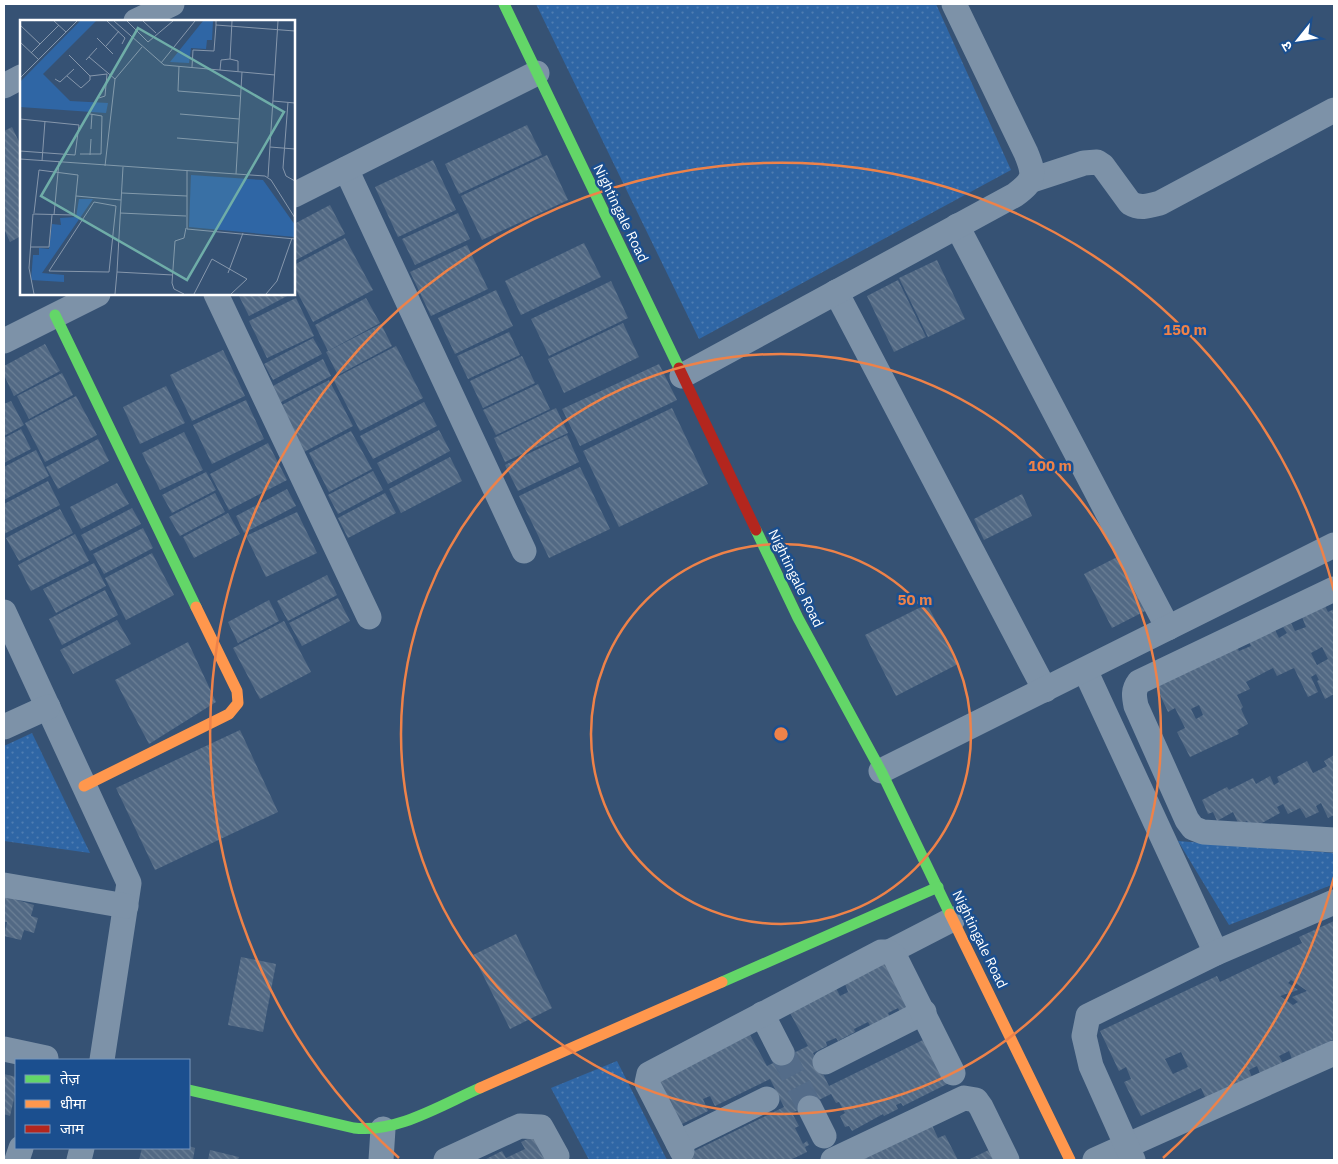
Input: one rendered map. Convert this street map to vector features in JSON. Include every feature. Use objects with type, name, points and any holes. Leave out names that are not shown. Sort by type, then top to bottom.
[{"type":"street","points":[[138,20],[172,4]]},
{"type":"street","name":"Nightingale Road","points":[[504,4],[798,618],[881,771],[1070,1160]]},
{"type":"street","points":[[954,4],[1026,153],[1032,172],[1032,180]]},
{"type":"street","points":[[295,195],[537,73]]},
{"type":"street","points":[[4,86],[20,78]]},
{"type":"street","points":[[682,376],[1015,195],[1032,180],[1084,163],[1097,162],[1103,166],[1126,200],[1135,206],[1149,206],[1160,203],[1334,110]]},
{"type":"street","points":[[346,169],[524,551]]},
{"type":"street","points":[[957,226],[1168,628]]},
{"type":"street","points":[[836,292],[1045,690]]},
{"type":"street","points":[[4,341],[96,295]]},
{"type":"street","points":[[216,295],[370,618]]},
{"type":"street","points":[[55,315],[233,682],[237,692],[238,703],[229,714],[84,786]]},
{"type":"street","points":[[881,771],[1333,547]]},
{"type":"street","points":[[1334,589],[1140,682],[1135,688],[1134,696],[1136,706],[1187,820],[1193,828],[1203,832],[1334,840]]},
{"type":"street","points":[[4,612],[129,883],[102,1059]]},
{"type":"street","points":[[1085,670],[1216,953]]},
{"type":"street","points":[[4,727],[48,707]]},
{"type":"street","points":[[4,885],[126,906]]},
{"type":"street","points":[[190,1090],[354,1128],[383,1129],[396,1125],[938,887]]},
{"type":"street","points":[[1130,1153],[1091,1066],[1084,1036],[1088,1016],[1216,953],[1334,902]]},
{"type":"street","points":[[767,1099],[680,1147],[647,1083],[649,1074],[881,952],[889,952],[953,919]]},
{"type":"street","points":[[889,952],[895,957],[906,976],[954,1073]]},
{"type":"street","points":[[825,1062],[924,1012]]},
{"type":"street","points":[[762,1014],[782,1054]]},
{"type":"street","points":[[4,1049],[46,1059]]},
{"type":"street","points":[[1096,1160],[1130,1153],[1334,1053]]},
{"type":"street","points":[[833,1160],[964,1098],[976,1100],[981,1107],[1007,1160]]},
{"type":"street","points":[[810,1108],[824,1136]]},
{"type":"street","points":[[446,1160],[520,1126],[541,1127],[557,1156]]},
{"type":"street","points":[[381,1160],[383,1129]]},
{"type":"shaded area","points":[[536,4],[936,4],[1011,170],[699,339]]},
{"type":"shaded area","points":[[32,733],[90,853],[4,841],[4,746]]},
{"type":"shaded area","points":[[1178,841],[1334,853],[1334,884],[1229,925]]},
{"type":"shaded area","points":[[617,1061],[667,1160],[589,1160],[551,1088]]},
{"type":"building","points":[[527,125],[542,155],[459,194],[445,164]]},
{"type":"building","points":[[12,127],[20,144],[20,237],[10,242],[4,229],[4,131]]},
{"type":"building","points":[[547,155],[568,200],[482,240],[461,196]]},
{"type":"building","points":[[433,160],[456,210],[398,237],[375,187]]},
{"type":"building","points":[[330,205],[345,234],[295,260],[295,223]]},
{"type":"building","points":[[458,213],[470,239],[415,265],[402,239]]},
{"type":"building","points":[[345,238],[373,290],[313,322],[295,288],[295,264]]},
{"type":"building","points":[[584,243],[601,277],[521,315],[505,281]]},
{"type":"building","points":[[467,245],[488,289],[431,316],[410,272]]},
{"type":"building","points":[[937,260],[965,319],[928,337],[899,278]]},
{"type":"building","points":[[898,280],[926,337],[894,352],[867,296]]},
{"type":"building","points":[[611,281],[628,318],[549,356],[531,319]]},
{"type":"building","points":[[496,290],[513,326],[455,354],[438,318]]},
{"type":"building","points":[[238,295],[289,295],[249,316]]},
{"type":"building","points":[[296,298],[314,336],[267,358],[249,321]]},
{"type":"building","points":[[366,298],[380,323],[328,351],[315,325]]},
{"type":"building","points":[[623,323],[639,357],[564,393],[548,359]]},
{"type":"building","points":[[381,324],[392,346],[338,375],[326,352]]},
{"type":"building","points":[[509,332],[520,355],[468,379],[457,356]]},
{"type":"building","points":[[313,338],[322,354],[273,380],[264,364]]},
{"type":"building","points":[[45,344],[60,371],[14,396],[4,375],[4,366]]},
{"type":"building","points":[[396,346],[423,398],[360,431],[333,379]]},
{"type":"building","points":[[223,350],[245,396],[192,421],[170,375]]},
{"type":"building","points":[[522,356],[535,383],[483,408],[470,381]]},
{"type":"building","points":[[323,359],[331,376],[281,402],[273,386]]},
{"type":"building","points":[[659,364],[677,400],[580,446],[562,409]]},
{"type":"building","points":[[62,373],[73,395],[29,419],[17,396]]},
{"type":"building","points":[[329,380],[353,426],[304,452],[280,406]]},
{"type":"building","points":[[538,384],[550,409],[496,435],[483,410]]},
{"type":"building","points":[[166,386],[185,423],[140,444],[123,407]]},
{"type":"building","points":[[76,396],[97,435],[45,462],[25,423]]},
{"type":"building","points":[[246,400],[264,439],[212,464],[193,425]]},
{"type":"building","points":[[11,401],[24,425],[4,436],[4,404]]},
{"type":"building","points":[[424,402],[437,426],[373,459],[360,436]]},
{"type":"building","points":[[556,408],[568,433],[505,462],[494,438]]},
{"type":"building","points":[[672,408],[708,484],[619,527],[583,451]]},
{"type":"building","points":[[21,429],[31,449],[4,463],[4,438]]},
{"type":"building","points":[[439,430],[450,451],[388,484],[377,463]]},
{"type":"building","points":[[351,431],[372,469],[329,492],[309,453]]},
{"type":"building","points":[[184,432],[203,470],[160,490],[142,453]]},
{"type":"building","points":[[567,435],[579,462],[518,491],[505,465]]},
{"type":"building","points":[[98,439],[109,461],[58,489],[46,467]]},
{"type":"building","points":[[268,443],[287,480],[229,510],[210,474]]},
{"type":"building","points":[[36,450],[49,476],[4,500],[4,467]]},
{"type":"building","points":[[450,457],[462,481],[401,513],[389,489]]},
{"type":"building","points":[[580,467],[610,529],[549,558],[519,496]]},
{"type":"building","points":[[373,471],[383,490],[338,514],[328,495]]},
{"type":"building","points":[[206,472],[216,490],[172,513],[162,495]]},
{"type":"building","points":[[48,481],[60,505],[4,534],[4,504]]},
{"type":"building","points":[[117,483],[129,504],[81,529],[70,507]]},
{"type":"building","points":[[287,489],[296,506],[244,533],[236,516]]},
{"type":"building","points":[[215,493],[225,512],[180,536],[169,517]]},
{"type":"building","points":[[385,493],[396,513],[348,538],[338,518]]},
{"type":"building","points":[[1022,494],[1032,516],[984,540],[974,519]]},
{"type":"building","points":[[132,508],[141,524],[90,551],[81,535]]},
{"type":"building","points":[[60,509],[73,533],[19,561],[6,538]]},
{"type":"building","points":[[297,512],[317,553],[266,577],[246,536]]},
{"type":"building","points":[[228,513],[240,534],[194,558],[183,537]]},
{"type":"building","points":[[143,528],[153,548],[104,574],[93,554]]},
{"type":"building","points":[[75,534],[89,561],[31,591],[18,565]]},
{"type":"building","points":[[152,553],[174,595],[126,620],[105,578]]},
{"type":"building","points":[[1123,554],[1151,608],[1112,628],[1084,574]]},
{"type":"building","points":[[94,563],[106,586],[56,613],[43,589]]},
{"type":"building","points":[[327,575],[337,595],[288,621],[277,601]]},
{"type":"building","points":[[105,590],[118,615],[62,645],[49,619]]},
{"type":"building","points":[[338,598],[350,621],[302,646],[289,623]]},
{"type":"building","points":[[269,600],[279,621],[238,643],[228,622]]},
{"type":"building","points":[[927,604],[958,664],[896,696],[865,635]]},
{"type":"building","points":[[1325,606],[1328,612],[1334,609],[1334,694],[1325,699],[1316,674],[1311,677],[1318,692],[1308,697],[1294,668],[1277,676],[1273,668],[1246,682],[1250,689],[1237,695],[1248,724],[1237,730],[1239,734],[1190,757],[1177,732],[1185,728],[1175,708],[1168,712],[1156,686],[1237,647],[1239,651],[1251,646],[1249,642],[1275,630],[1279,638],[1287,633],[1283,627],[1291,623],[1295,631],[1306,627],[1302,617]],"holes":[[[1322,647],[1328,659],[1317,665],[1311,653]],[[1199,705],[1203,715],[1196,719],[1191,709]]]},
{"type":"building","points":[[117,620],[131,644],[73,674],[60,650]]},
{"type":"building","points":[[284,621],[311,672],[260,699],[233,648]]},
{"type":"building","points":[[188,642],[216,702],[149,744],[115,680]]},
{"type":"building","points":[[240,730],[278,812],[155,870],[116,788]]},
{"type":"building","points":[[1334,755],[1334,815],[1328,818],[1321,803],[1316,806],[1319,812],[1306,818],[1300,808],[1288,814],[1283,804],[1277,807],[1280,813],[1251,829],[1247,821],[1239,825],[1233,812],[1217,821],[1213,812],[1208,814],[1202,800],[1227,787],[1229,790],[1253,778],[1256,784],[1270,776],[1274,785],[1279,782],[1277,777],[1307,761],[1313,773],[1327,766],[1324,761]]},
{"type":"building","points":[[4,896],[34,905],[31,916],[38,918],[34,933],[24,930],[21,940],[4,936],[7,922],[4,922]]},
{"type":"building","points":[[1334,921],[1334,1039],[1292,1059],[1289,1051],[1279,1056],[1283,1063],[1260,1073],[1257,1066],[1249,1070],[1252,1077],[1206,1099],[1201,1088],[1141,1116],[1124,1082],[1131,1079],[1126,1067],[1119,1071],[1100,1031],[1217,976],[1220,982],[1302,943],[1299,937]],"holes":[[[1291,980],[1307,991],[1292,997],[1298,1002],[1293,1005],[1280,996],[1298,990],[1288,983]],[[1181,1052],[1188,1067],[1173,1074],[1165,1059]]]},
{"type":"building","points":[[516,934],[552,1008],[510,1029],[473,955]]},
{"type":"building","points":[[241,957],[276,964],[263,1032],[228,1025]]},
{"type":"building","points":[[887,961],[910,1008],[900,1012],[898,1008],[888,1013],[890,1017],[871,1027],[868,1022],[854,1029],[855,1032],[838,1041],[836,1038],[826,1042],[827,1046],[813,1053],[829,1086],[927,1038],[949,1083],[903,1106],[901,1103],[896,1105],[898,1109],[884,1116],[883,1114],[852,1131],[849,1126],[845,1127],[840,1116],[845,1113],[839,1102],[836,1103],[831,1094],[792,1113],[799,1126],[795,1128],[803,1144],[807,1141],[809,1145],[805,1147],[807,1152],[790,1160],[686,1160],[684,1156],[784,1107],[770,1079],[715,1106],[710,1096],[703,1099],[708,1111],[678,1126],[656,1083],[750,1035],[767,1066],[808,1046],[790,1013],[836,988],[840,996],[848,992],[845,984]]},
{"type":"building","points":[[4,1074],[15,1077],[15,1094],[10,1116],[4,1114]]},
{"type":"building","points":[[930,1121],[938,1138],[945,1135],[958,1160],[845,1160]]},
{"type":"building","points":[[538,1134],[551,1160],[484,1160],[502,1151],[506,1158],[525,1149],[521,1142]]},
{"type":"building","points":[[190,1146],[195,1148],[193,1160],[139,1160],[142,1149],[190,1149]]},
{"type":"building","points":[[995,1147],[1002,1160],[968,1160]]},
{"type":"building","points":[[210,1150],[239,1157],[238,1160],[208,1160]]},
{"type":"tunnel","points":[[782,1053],[810,1108]]},
{"type":"traffic: fast","points":[[504,4],[679,368]]},
{"type":"traffic: fast","points":[[55,315],[196,607]]},
{"type":"traffic: fast","points":[[756,530],[798,618],[881,771],[950,914]]},
{"type":"traffic: fast","points":[[722,982],[938,887]]},
{"type":"traffic: fast","points":[[190,1090],[354,1128],[370,1128],[402,1122],[480,1088]]},
{"type":"traffic: slow","points":[[84,786],[229,714],[238,703],[237,691],[196,607]]},
{"type":"traffic: slow","points":[[950,914],[1070,1160]]},
{"type":"traffic: slow","points":[[480,1088],[722,982]]},
{"type":"traffic: jam","points":[[679,368],[756,530]]}]
